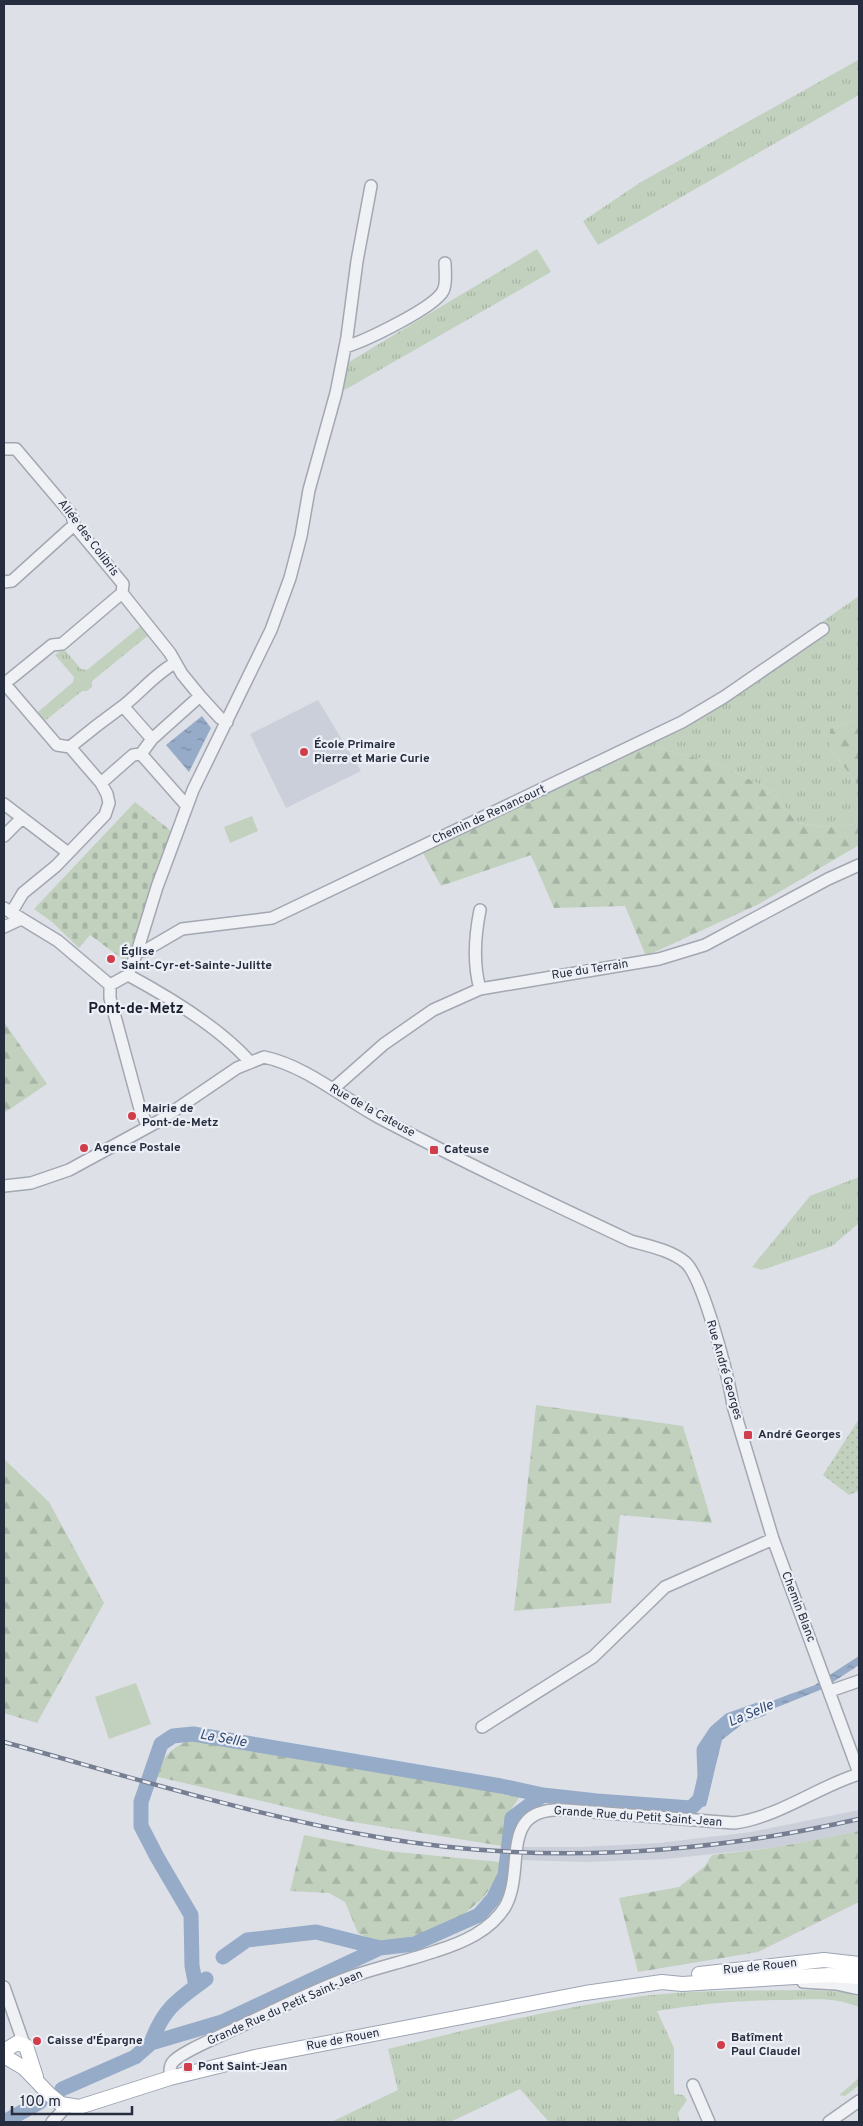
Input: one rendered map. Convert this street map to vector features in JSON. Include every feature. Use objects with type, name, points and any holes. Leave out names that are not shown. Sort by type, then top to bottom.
[{"type":"main road","name":"Rue de Rouen","points":[[67,2106],[87,2105],[170,2078],[255,2057],[575,1995],[662,1982],[682,1976],[824,1960],[859,1964]]},
{"type":"main road","name":"Rue de Rouen","points":[[662,1982],[682,1984],[830,1975],[859,1978]]},
{"type":"main road","points":[[15,2050],[50,2095],[67,2106]]},
{"type":"street","points":[[110,985],[128,975],[137,952],[156,888],[193,790],[271,630],[290,578],[301,536],[309,490],[336,393],[371,186]]},
{"type":"street","points":[[345,347],[360,343],[434,302],[444,289],[445,264]]},
{"type":"street","name":"Allée des Colibris","points":[[10,449],[72,515],[74,525],[123,584],[122,593],[170,653],[175,663],[200,696],[220,718],[227,722]]},
{"type":"street","points":[[4,582],[12,581],[74,525]]},
{"type":"street","points":[[4,927],[23,893],[56,866],[67,852],[104,815],[108,803],[107,794],[101,783],[70,747],[57,745],[4,683],[52,646],[62,644],[122,593]]},
{"type":"street","name":"Chemin de Renancourt","points":[[137,952],[146,950],[182,929],[272,918],[682,722],[724,697],[823,629]]},
{"type":"street","points":[[70,747],[110,713],[123,706],[165,668],[175,663]]},
{"type":"street","points":[[101,783],[133,755],[141,754],[152,739],[200,696]]},
{"type":"street","points":[[123,706],[152,739]]},
{"type":"street","points":[[141,754],[187,806]]},
{"type":"street","points":[[4,804],[67,852]]},
{"type":"street","points":[[4,836],[22,818]]},
{"type":"street","name":"Rue du Terrain","points":[[333,1089],[384,1044],[425,1016],[480,989],[658,959],[705,945],[859,864]]},
{"type":"street","points":[[480,910],[476,928],[480,989]]},
{"type":"street","points":[[12,913],[58,941],[110,985],[110,998],[136,1092],[148,1127]]},
{"type":"street","points":[[4,1186],[31,1182],[69,1170],[148,1127],[250,1062],[226,1039],[148,985],[128,975]]},
{"type":"street","name":"Rue de la Cateuse","points":[[250,1062],[264,1057],[272,1058],[298,1070],[377,1116],[450,1154],[631,1241],[662,1250],[684,1262]]},
{"type":"street","name":"Rue André Georges","points":[[684,1262],[693,1271],[704,1299],[730,1387],[733,1406],[773,1539]]},
{"type":"street","points":[[482,1727],[594,1657],[665,1588],[773,1539]]},
{"type":"street","name":"Chemin Blanc","points":[[773,1539],[859,1774]]},
{"type":"street","points":[[829,1689],[857,1682]]},
{"type":"street","name":"Grande Rue du Petit Saint-Jean","points":[[170,2078],[170,2070],[175,2061],[205,2043],[330,1985],[450,1946],[485,1929],[498,1916],[510,1895],[514,1876],[516,1842],[520,1831],[538,1813],[553,1809],[709,1822],[742,1822],[761,1817],[818,1790],[859,1774]]},
{"type":"street","points":[[766,1980],[836,1984],[859,1989]]},
{"type":"street","points":[[4,1987],[15,2050]]},
{"type":"street","points":[[693,2086],[709,2122]]},
{"type":"street","points":[[849,2108],[854,2099],[859,2095]]},
{"type":"street","points":[[829,2122],[859,2101]]},
{"type":"street","points":[[52,2122],[67,2106]]},
{"type":"shaded area","name":"École Primaire Pierre et Marie Curie","points":[[318,700],[361,771],[286,808],[250,734]]},
{"type":"shaded area","points":[[859,1810],[859,1831],[778,1847],[666,1859],[587,1862],[519,1860],[521,1847],[580,1847],[659,1843],[751,1832]]},
{"type":"green space","points":[[858,60],[859,95],[598,245],[583,221],[641,182]]},
{"type":"green space","points":[[537,249],[551,272],[341,392],[349,362]]},
{"type":"green space","points":[[859,596],[859,718],[830,729],[830,748],[859,787],[859,805],[855,824],[827,827],[797,823],[773,791],[716,763],[631,741],[696,710]]},
{"type":"green space","points":[[142,625],[150,634],[92,681],[92,687],[87,691],[82,691],[45,721],[38,712],[73,682],[74,677],[55,655],[64,649],[81,669],[87,670]]},
{"type":"green space","points":[[859,718],[859,787],[830,748],[830,729]]},
{"type":"green space","points":[[631,741],[716,763],[773,791],[797,823],[827,827],[855,824],[859,805],[859,845],[759,904],[646,956],[625,906],[554,908],[531,855],[441,886],[418,844]]},
{"type":"green space","points":[[135,802],[171,831],[128,963],[90,935],[79,948],[52,922],[34,909]]},
{"type":"green space","points":[[252,816],[258,831],[230,843],[224,827]]},
{"type":"green space","points":[[4,1022],[47,1084],[4,1113]]},
{"type":"green space","points":[[859,1177],[859,1223],[832,1246],[762,1270],[752,1267],[810,1196]]},
{"type":"green space","points":[[536,1405],[683,1426],[712,1523],[620,1515],[611,1603],[514,1611]]},
{"type":"green space","points":[[859,1419],[859,1491],[849,1495],[823,1475]]},
{"type":"green space","points":[[4,1459],[49,1502],[104,1603],[37,1723],[4,1713]]},
{"type":"green space","points":[[136,1683],[151,1724],[109,1739],[95,1697]]},
{"type":"green space","points":[[192,1739],[521,1795],[506,1817],[502,1846],[347,1821],[154,1776],[169,1753]]},
{"type":"green space","points":[[859,1831],[859,1902],[758,1952],[638,1972],[619,1898],[679,1887],[705,1866],[712,1855],[778,1847]]},
{"type":"green space","points":[[304,1835],[387,1851],[500,1862],[496,1879],[483,1898],[462,1916],[418,1935],[379,1943],[358,1933],[345,1902],[329,1893],[290,1891]]},
{"type":"green space","points":[[813,1990],[845,1992],[859,1997],[859,2007],[833,2000],[806,1999],[722,2003],[657,2011],[674,2048],[674,2094],[683,2095],[687,2100],[678,2113],[680,2122],[549,2122],[520,2089],[450,2122],[331,2122],[398,2090],[388,2049],[514,2019],[642,1996],[706,1991]]},
{"type":"green space","points":[[859,2078],[859,2085],[845,2096],[839,2095]]},
{"type":"water","points":[[202,716],[211,728],[189,772],[166,745]]},
{"type":"water","points":[[859,1656],[859,1665],[830,1684],[828,1676]]},
{"type":"water","points":[[822,1680],[825,1688],[750,1718],[722,1740],[706,1806],[702,1807],[708,1761],[717,1736],[725,1727],[735,1719],[762,1705],[815,1685]]},
{"type":"waterway","name":"La Selle","points":[[62,2089],[135,2057],[151,2043],[222,2022],[380,1948],[414,1944],[479,1915],[493,1899],[505,1875],[512,1818],[543,1795],[691,1808],[700,1799],[705,1777],[704,1750],[716,1732],[730,1720],[761,1709]]},
{"type":"waterway","name":"La Selle","points":[[196,1986],[192,1966],[191,1915],[141,1826],[141,1802],[161,1744],[173,1736],[193,1734],[501,1786],[543,1795]]},
{"type":"waterway","name":"La Selle","points":[[223,1957],[247,1940],[316,1932],[380,1948]]},
{"type":"waterway","name":"La Selle","points":[[151,2043],[166,2013],[172,2006],[206,1979]]},
{"type":"waterway","name":"La Selle","points":[[4,2122],[40,2102]]},
{"type":"railway","points":[[4,1742],[189,1794],[283,1818],[377,1837],[437,1846],[498,1851],[619,1852],[680,1848],[740,1841],[859,1819]]},
{"type":"place","name":"École Primaire Pierre et Marie Curie","points":[[304,752]]},
{"type":"place","name":"Église Saint-Cyr-et-Sainte-Julitte","points":[[111,959]]},
{"type":"place","name":"Mairie de Pont-de-Metz","points":[[132,1116]]},
{"type":"place","name":"Agence Postale","points":[[84,1148]]},
{"type":"place","name":"Cateuse","points":[[434,1150]]},
{"type":"place","name":"André Georges","points":[[748,1435]]},
{"type":"place","name":"Caisse d'Épargne","points":[[37,2041]]},
{"type":"place","name":"Batîment Paul Claudel","points":[[721,2045]]},
{"type":"place","name":"Pont Saint-Jean","points":[[188,2067]]},
{"type":"district","name":"Pont-de-Metz","points":[[136,1009]]}]
